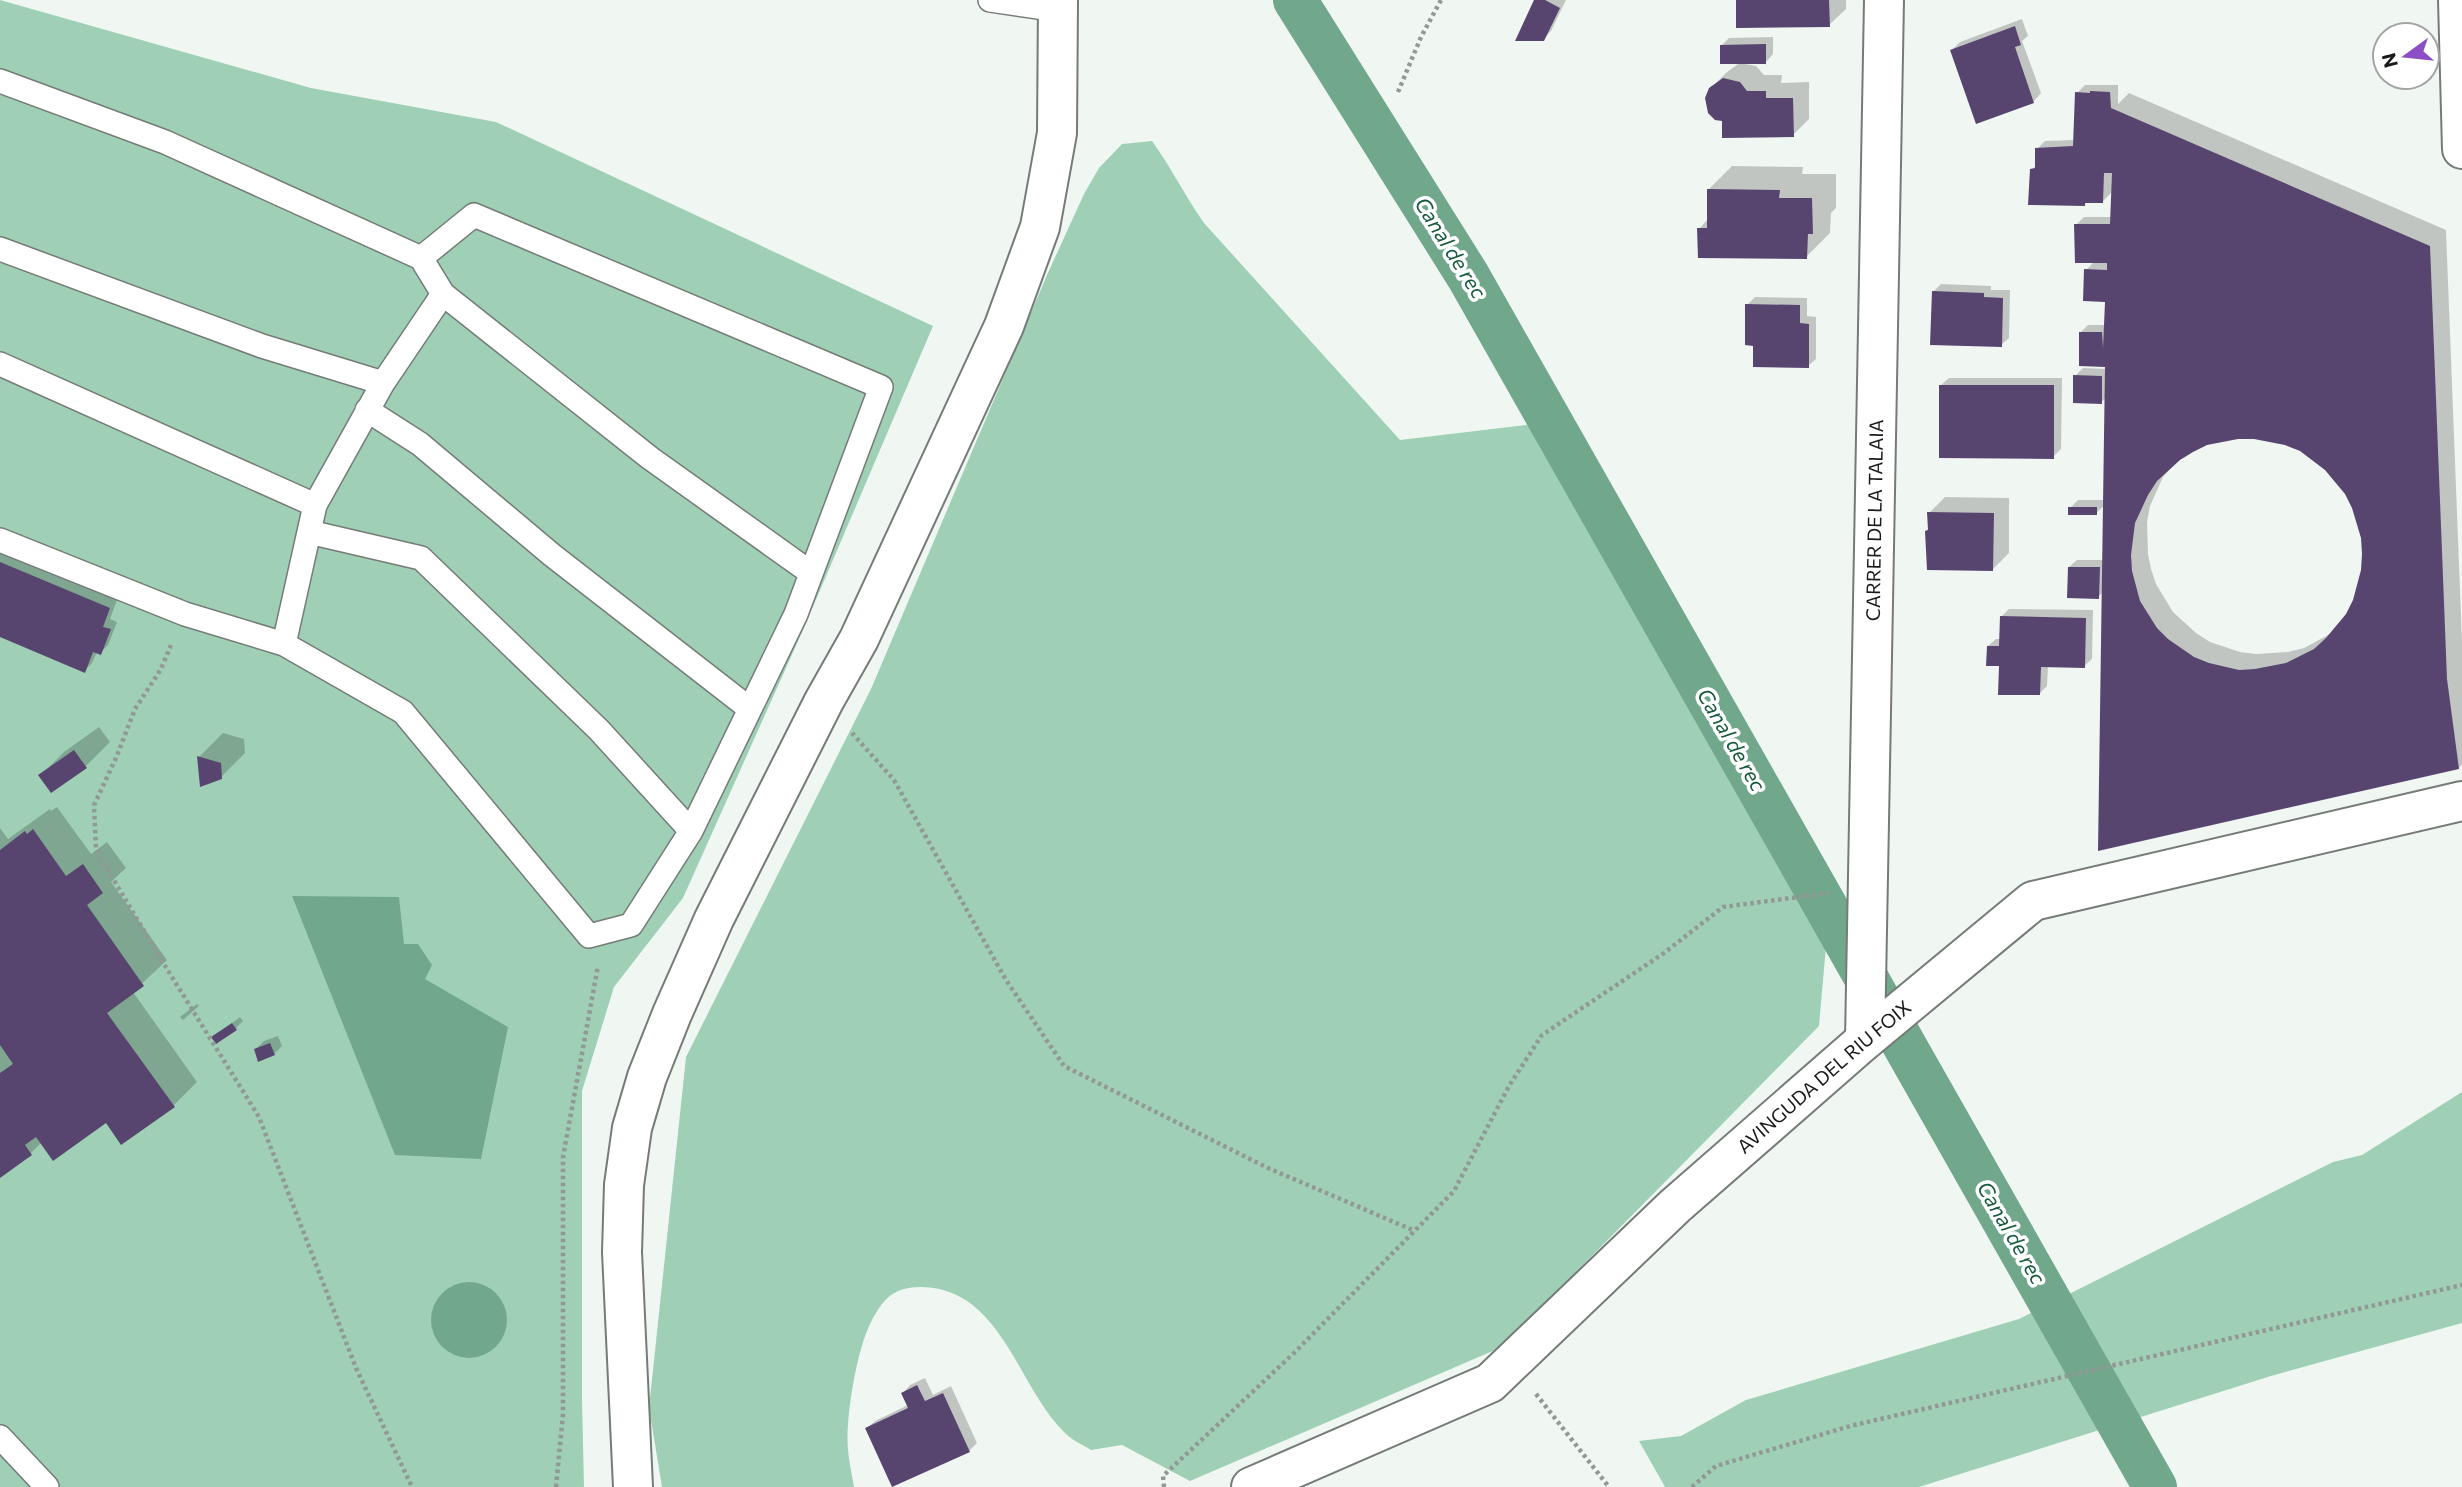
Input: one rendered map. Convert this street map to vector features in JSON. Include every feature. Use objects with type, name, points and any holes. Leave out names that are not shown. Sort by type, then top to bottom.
[{"type":"street","name":"CARRER DE LA TALAIA","points":[[1865,1040],[1884,0]]},
{"type":"street","points":[[2458,0],[2462,149]]},
{"type":"street","points":[[633,1487],[622,1252],[624,1185],[632,1128],[672,1014],[715,919],[824,701],[859,639],[1004,326],[1040,227],[1057,133],[1058,5]]},
{"type":"street","name":"AVINGUDA DEL RIU FOIX","points":[[1251,1487],[1490,1383],[1675,1206],[1865,1040],[2033,901],[2462,801]]},
{"type":"lane","points":[[990,0],[1058,5]]},
{"type":"lane","points":[[0,81],[165,142],[421,258],[443,294],[650,458],[811,573]]},
{"type":"lane","points":[[0,540],[185,614],[284,644],[402,712],[589,936],[631,925],[691,831],[796,614],[881,387],[474,215],[421,258]]},
{"type":"lane","points":[[0,249],[262,346],[383,383]]},
{"type":"lane","points":[[284,644],[315,505],[383,383],[443,294]]},
{"type":"lane","points":[[0,364],[315,505]]},
{"type":"lane","points":[[367,410],[421,444],[552,555],[750,709]]},
{"type":"lane","points":[[309,532],[421,558],[599,730],[691,831]]},
{"type":"lane","points":[[0,1437],[47,1487]]},
{"type":"path","points":[[1398,92],[1421,37],[1441,0]]},
{"type":"path","points":[[185,614],[161,669],[135,709],[94,805],[96,850],[259,1117],[356,1368],[412,1487]]},
{"type":"path","points":[[824,701],[894,780],[1006,980],[1064,1066],[1268,1168],[1415,1231]]},
{"type":"path","points":[[1164,1487],[1163,1476],[1294,1353],[1454,1191],[1509,1086],[1542,1035],[1664,953],[1723,907],[1832,892],[1868,884]]},
{"type":"path","points":[[556,1487],[563,1414],[563,1157],[604,932]]},
{"type":"path","points":[[1692,1487],[1716,1466],[1850,1426],[2462,1285]]},
{"type":"path","points":[[1512,1363],[1609,1487]]},
{"type":"shaded area","points":[[0,0],[311,88],[496,122],[933,326],[803,630],[683,898],[614,987],[582,1091],[584,1487],[0,1487]]},
{"type":"shaded area","points":[[1152,141],[1204,223],[1400,440],[1552,422],[1832,878],[1819,1026],[1502,1347],[1190,1481],[1122,1445],[1091,1450],[1071,1438],[1048,1414],[990,1322],[971,1304],[948,1292],[921,1287],[904,1289],[891,1295],[876,1312],[867,1332],[857,1365],[848,1420],[848,1450],[854,1487],[662,1487],[649,1408],[686,1057],[871,689],[1084,194],[1099,168],[1122,144]]},
{"type":"shaded area","points":[[292,896],[399,897],[404,944],[418,944],[432,965],[425,979],[508,1027],[481,1159],[395,1155]]},
{"type":"shaded area","points":[[2462,1092],[2462,1323],[2271,1376],[1919,1487],[1665,1487],[1639,1441],[1681,1436],[1746,1400],[2019,1319],[2333,1162],[2362,1155]]},
{"type":"shaded area","points":[[469,1282],[483,1285],[496,1293],[504,1306],[507,1320],[504,1334],[496,1347],[483,1355],[469,1358],[455,1355],[442,1347],[434,1334],[431,1320],[434,1306],[442,1293],[455,1285]]},
{"type":"building","points":[[1534,0],[1545,0],[1560,8],[1544,41],[1515,41]]},
{"type":"building","points":[[1736,0],[1829,0],[1830,27],[1736,28]]},
{"type":"building","points":[[2015,26],[2021,45],[2015,47],[2034,103],[1976,124],[1950,50]]},
{"type":"building","points":[[1766,44],[1766,64],[1720,64],[1720,45]]},
{"type":"building","points":[[1723,78],[1740,82],[1747,91],[1766,91],[1766,98],[1793,98],[1794,137],[1722,138],[1722,121],[1715,120],[1708,113],[1705,98],[1709,88]]},
{"type":"building","points":[[2075,92],[2110,92],[2111,108],[2430,246],[2447,679],[2459,769],[2098,851],[2105,367],[2079,366],[2079,332],[2102,332],[2103,348],[2105,302],[2083,301],[2084,269],[2107,270],[2107,263],[2075,263],[2074,224],[2110,224],[2112,173],[2104,173],[2103,203],[2085,203],[2085,206],[2028,205],[2030,169],[2035,168],[2035,148],[2073,146]],"holes":[[[2254,439],[2300,451],[2325,470],[2345,494],[2361,538],[2361,570],[2353,600],[2346,614],[2314,649],[2286,663],[2239,670],[2194,657],[2157,628],[2140,601],[2131,555],[2135,523],[2157,481],[2180,460],[2207,445]]]},
{"type":"building","points":[[1707,189],[1780,190],[1779,198],[1812,198],[1813,234],[1808,234],[1807,259],[1698,258],[1697,228],[1707,228]]},
{"type":"building","points":[[1932,291],[1984,293],[1984,297],[2003,298],[2002,347],[1930,345]]},
{"type":"building","points":[[1745,304],[1800,305],[1800,323],[1809,324],[1809,368],[1753,367],[1753,346],[1745,345]]},
{"type":"building","points":[[2073,375],[2102,376],[2102,404],[2073,403]]},
{"type":"building","points":[[1939,385],[2054,385],[2054,459],[1939,458]]},
{"type":"building","points":[[2068,507],[2097,507],[2097,515],[2068,515]]},
{"type":"building","points":[[1927,512],[1994,513],[1993,571],[1927,570]]},
{"type":"building","points":[[0,562],[110,608],[103,627],[111,629],[101,655],[93,652],[85,673],[0,637]]},
{"type":"building","points":[[2068,567],[2100,567],[2099,599],[2067,598]]},
{"type":"building","points":[[2000,616],[2086,618],[2085,668],[2041,667],[2040,695],[1998,695],[1999,666],[1986,666],[1987,646],[1999,646]]},
{"type":"building","points":[[74,750],[87,768],[51,793],[38,775]]},
{"type":"building","points":[[197,756],[221,763],[222,779],[200,787]]},
{"type":"building","points":[[33,829],[66,876],[83,864],[103,893],[87,905],[144,986],[107,1013],[175,1107],[121,1145],[106,1123],[53,1161],[36,1137],[25,1145],[32,1155],[0,1178],[0,1073],[13,1064],[0,1045],[0,850],[25,831],[27,834]]},
{"type":"building","points":[[232,1023],[237,1030],[216,1044],[211,1037]]},
{"type":"building","points":[[270,1043],[275,1055],[258,1062],[254,1049]]},
{"type":"building","points":[[917,1385],[925,1401],[943,1393],[970,1452],[892,1487],[865,1428],[908,1408],[901,1393]]},
{"type":"waterway","name":"Canal de rec","points":[[1295,0],[1468,276],[2155,1487]]}]
